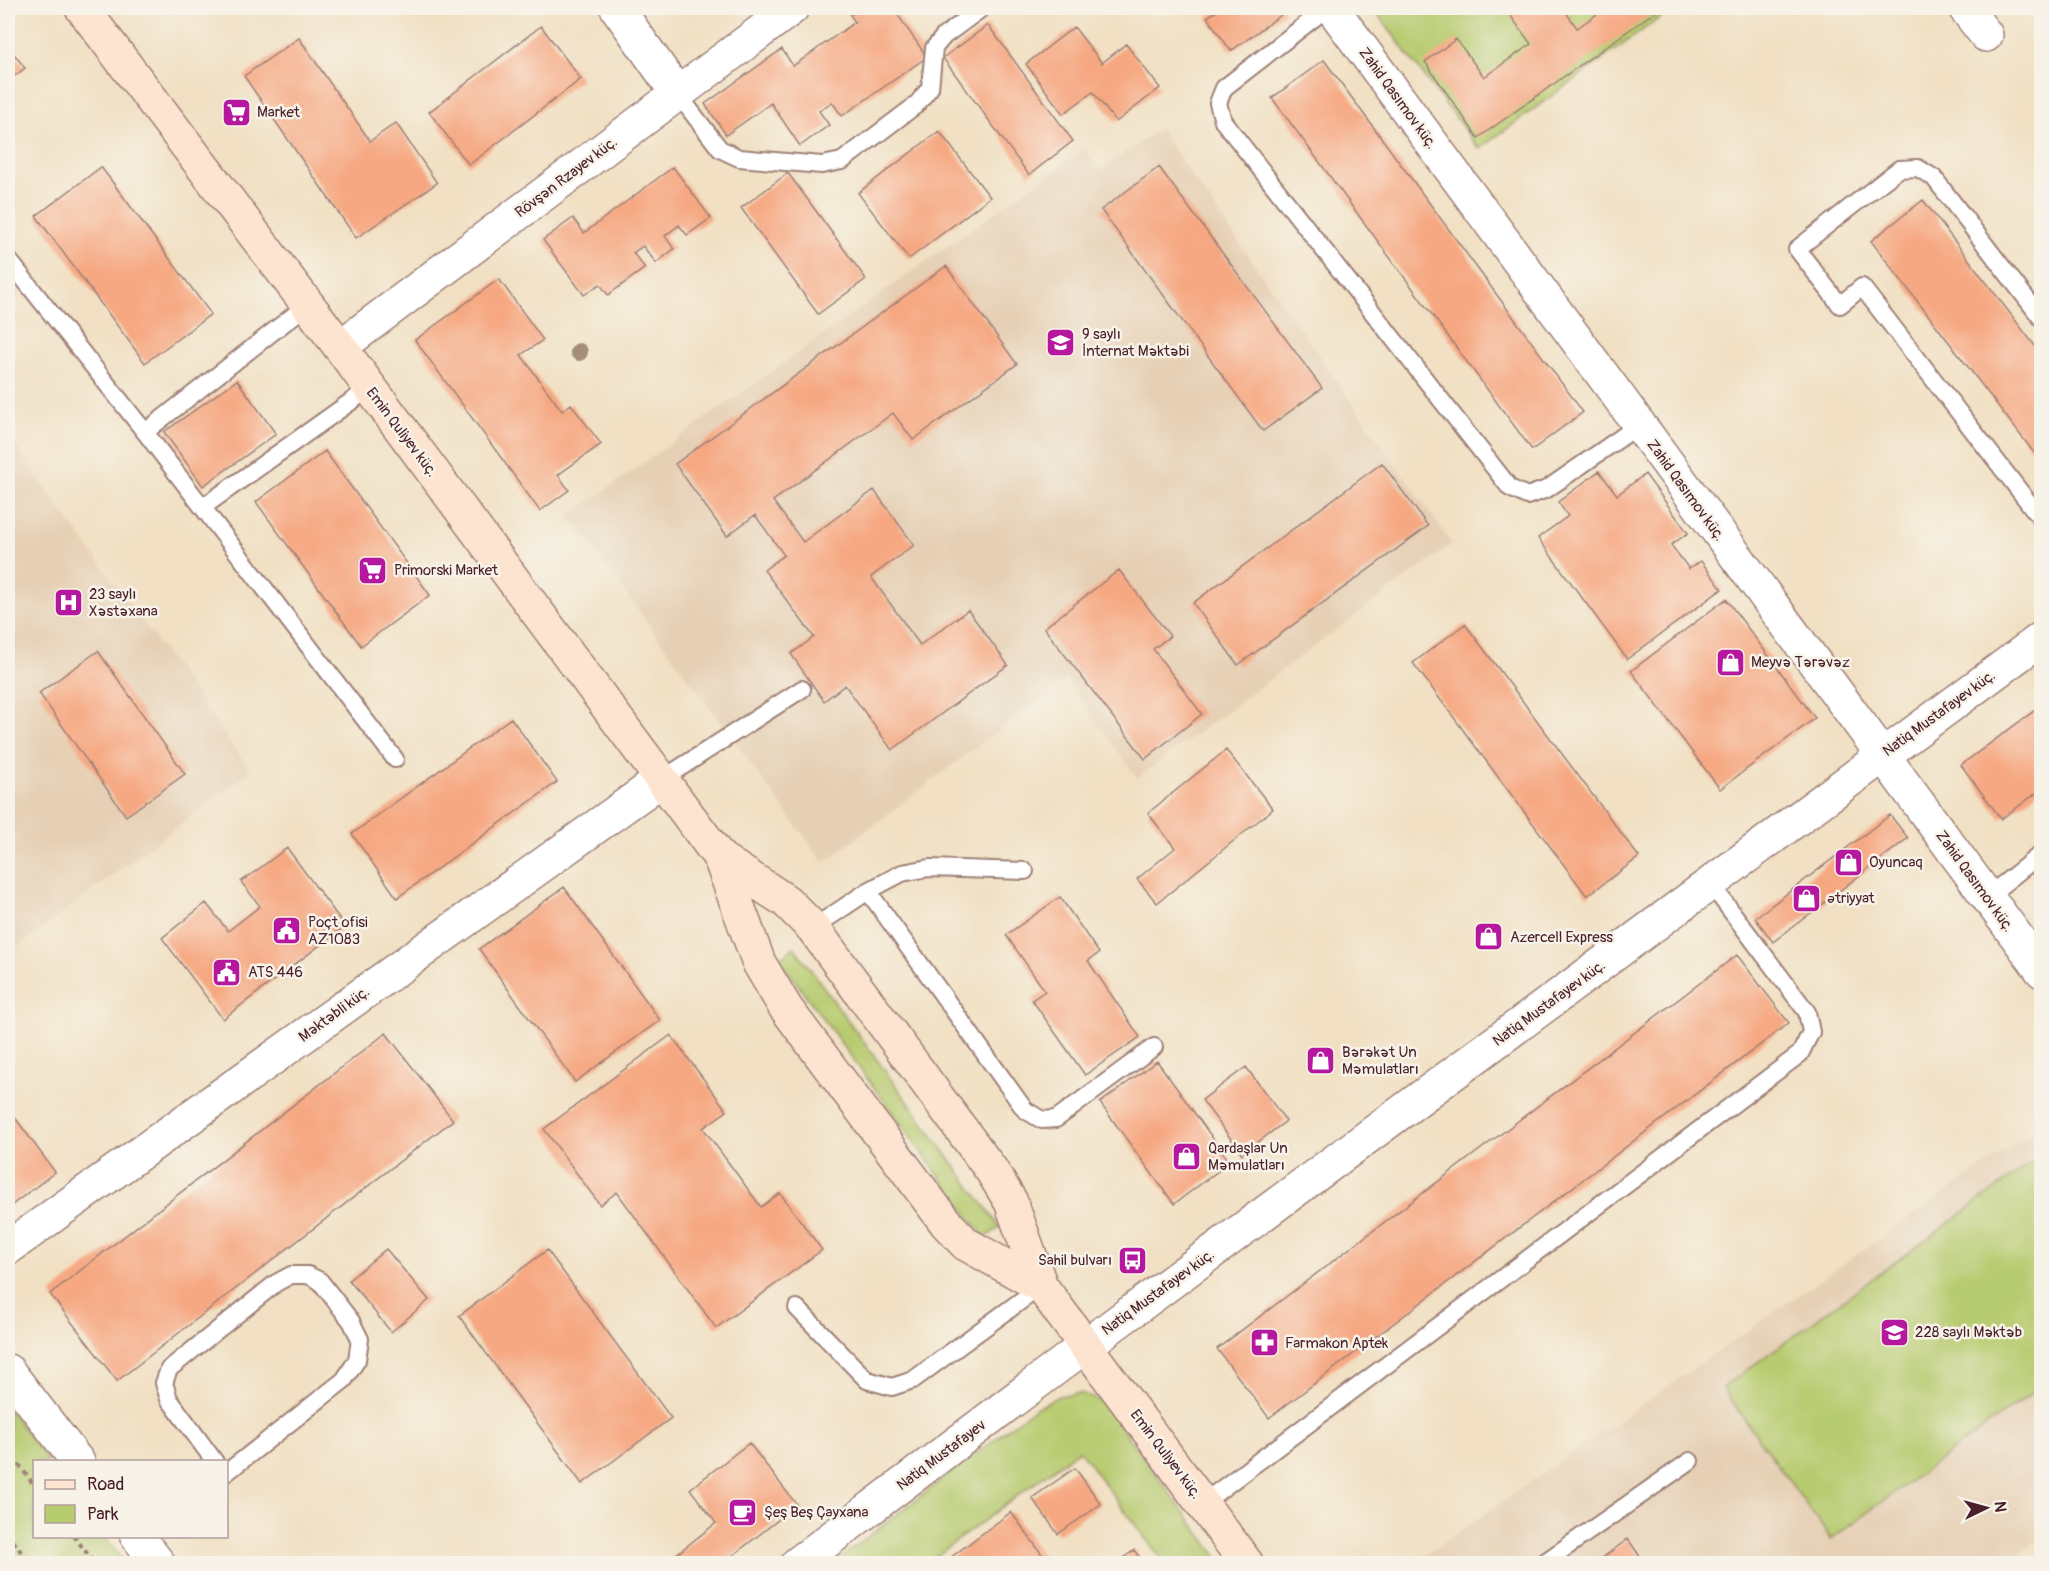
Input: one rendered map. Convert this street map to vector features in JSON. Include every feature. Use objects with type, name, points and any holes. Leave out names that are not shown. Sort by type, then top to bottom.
[{"type":"street","name":"Emin Quliyev küç.","points":[[82,8],[340,348],[720,858]]},
{"type":"street","points":[[617,8],[678,93]]},
{"type":"street","name":"Rövşən Rzayev küç.","points":[[340,348],[792,8]]},
{"type":"street","name":"Zahid Qasımov küç.","points":[[1332,8],[2042,972]]},
{"type":"street","points":[[1965,8],[1986,35]]},
{"type":"street","name":"Natiq Mustafayev küç.","points":[[1085,1346],[2042,638]]},
{"type":"street","name":"Məktəbli küç.","points":[[8,1248],[661,780]]},
{"type":"street","points":[[720,858],[786,901],[813,928],[992,1171],[1011,1202],[1041,1286]]},
{"type":"street","points":[[720,858],[759,963],[784,1007],[932,1204],[966,1244],[1041,1286]]},
{"type":"street","name":"Emin Quliyev küç.","points":[[1041,1286],[1247,1563]]},
{"type":"street","name":"Natiq Mustafayev","points":[[796,1563],[1085,1346]]},
{"type":"street","points":[[8,1371],[77,1460]]},
{"type":"lane","points":[[678,93],[720,149],[739,158],[822,165],[842,161],[916,105],[930,88],[934,48],[944,36],[982,8]]},
{"type":"lane","points":[[1327,8],[1224,88],[1218,103],[1223,121],[1510,488],[1527,496],[1547,489],[1639,425]]},
{"type":"lane","points":[[2042,319],[1934,178],[1918,168],[1899,169],[1797,249],[1840,305],[1862,287],[2042,520]]},
{"type":"lane","points":[[8,259],[145,432],[395,759]]},
{"type":"lane","points":[[145,432],[307,305]]},
{"type":"lane","points":[[203,507],[370,388]]},
{"type":"lane","points":[[661,780],[802,689]]},
{"type":"lane","points":[[1987,897],[2042,853]]},
{"type":"lane","points":[[813,928],[868,891],[902,873],[929,868],[1024,871]]},
{"type":"lane","points":[[1203,1503],[1800,1053],[1811,1032],[1807,1012],[1710,883]]},
{"type":"lane","points":[[868,891],[1026,1110],[1042,1120],[1056,1119],[1154,1047]]},
{"type":"lane","points":[[214,1460],[169,1399],[164,1383],[169,1369],[276,1283],[291,1275],[308,1275],[320,1281],[351,1321],[360,1339],[357,1360],[344,1380],[228,1471]]},
{"type":"lane","points":[[797,1308],[867,1380],[892,1387],[913,1380],[1041,1286]]},
{"type":"lane","points":[[1542,1563],[1690,1461]]},
{"type":"path","points":[[8,1450],[33,1484]]},
{"type":"path","points":[[8,1534],[30,1563]]},
{"type":"path","points":[[76,1538],[95,1563]]},
{"type":"shaded area","name":"9 saylı İnternat Məktəbi","points":[[1159,129],[1452,544],[1137,778],[1066,679],[824,863],[569,516],[1084,149],[1100,170]]},
{"type":"shaded area","name":"23 saylı Xəstəxana","points":[[8,436],[251,771],[8,954]]},
{"type":"shaded area","name":"228 saylı Məktəb","points":[[2041,1126],[2041,1538],[2007,1563],[1413,1564]]},
{"type":"green space","points":[[1373,8],[1673,8],[1479,149]]},
{"type":"green space","points":[[794,947],[1000,1227],[985,1238],[779,959]]},
{"type":"green space","points":[[2034,1161],[2042,1171],[2041,1386],[1831,1539],[1722,1388]]},
{"type":"green space","points":[[1081,1393],[1102,1402],[1222,1563],[1164,1563],[1079,1450],[927,1563],[834,1563],[1035,1408],[1059,1396]]},
{"type":"green space","points":[[8,1408],[47,1460],[33,1460],[33,1538],[105,1538],[125,1563],[8,1563]]},
{"type":"building","points":[[861,8],[893,8],[927,57],[842,116],[832,102],[819,111],[829,125],[800,146],[771,103],[726,135],[705,104],[782,49],[793,66],[855,22],[850,15]]},
{"type":"building","points":[[1221,8],[1282,8],[1285,12],[1231,51],[1207,17]]},
{"type":"building","points":[[1505,8],[1563,8],[1577,28],[1606,8],[1660,8],[1478,138],[1425,62],[1456,39],[1484,77],[1531,44]]},
{"type":"building","points":[[988,25],[1073,141],[1029,175],[943,58]]},
{"type":"building","points":[[541,26],[581,79],[469,165],[429,112]]},
{"type":"building","points":[[1074,27],[1102,63],[1126,44],[1160,88],[1116,122],[1093,92],[1063,114],[1026,64]]},
{"type":"building","points":[[299,38],[370,141],[396,123],[437,183],[356,238],[244,76]]},
{"type":"building","points":[[8,46],[25,68],[8,81]]},
{"type":"building","points":[[1324,60],[1583,412],[1532,450],[1272,98]]},
{"type":"building","points":[[939,131],[990,197],[909,259],[858,193]]},
{"type":"building","points":[[101,167],[211,314],[145,363],[36,216]]},
{"type":"building","points":[[673,167],[711,218],[687,235],[679,225],[665,236],[674,249],[656,263],[643,246],[633,253],[645,268],[608,295],[600,284],[584,295],[543,240],[573,218],[584,233]]},
{"type":"building","points":[[1159,167],[1322,388],[1263,431],[1101,210]]},
{"type":"building","points":[[788,173],[866,279],[818,314],[741,208]]},
{"type":"building","points":[[1923,200],[2042,355],[2042,463],[1871,241]]},
{"type":"building","points":[[946,266],[1017,364],[913,440],[893,413],[773,501],[803,542],[874,490],[914,545],[871,577],[920,645],[968,610],[1008,665],[892,750],[845,685],[824,701],[791,654],[814,637],[764,570],[784,555],[755,515],[727,536],[675,464]]},
{"type":"building","points":[[499,279],[543,340],[521,355],[562,411],[571,404],[601,444],[558,475],[569,490],[540,511],[415,340]]},
{"type":"building","points":[[237,380],[276,434],[203,486],[164,432]]},
{"type":"building","points":[[325,451],[430,595],[361,646],[256,502]]},
{"type":"building","points":[[1382,463],[1428,526],[1238,665],[1193,603]]},
{"type":"building","points":[[1599,471],[1617,495],[1645,474],[1688,533],[1671,545],[1689,569],[1701,561],[1722,589],[1627,659],[1538,538],[1568,516],[1558,502]]},
{"type":"building","points":[[1119,570],[1170,636],[1153,649],[1202,714],[1145,759],[1044,628]]},
{"type":"building","points":[[1726,599],[1815,718],[1720,789],[1631,671]]},
{"type":"building","points":[[1465,624],[1639,857],[1587,896],[1413,663]]},
{"type":"building","points":[[98,651],[185,774],[126,816],[39,693]]},
{"type":"building","points":[[2042,705],[2042,789],[2001,819],[1961,765]]},
{"type":"building","points":[[511,718],[557,782],[397,898],[352,834]]},
{"type":"building","points":[[1226,750],[1273,809],[1157,903],[1137,879],[1175,848],[1148,813]]},
{"type":"building","points":[[1890,815],[1908,838],[1773,942],[1755,918]]},
{"type":"building","points":[[287,848],[345,926],[223,1019],[162,938],[206,903],[228,931],[260,906],[241,882]]},
{"type":"building","points":[[564,887],[660,1020],[575,1082],[479,949]]},
{"type":"building","points":[[1060,897],[1099,953],[1088,961],[1140,1037],[1085,1075],[1032,1000],[1045,991],[1006,935]]},
{"type":"building","points":[[1737,955],[1789,1023],[1269,1418],[1217,1349]]},
{"type":"building","points":[[386,1033],[453,1120],[117,1381],[50,1294]]},
{"type":"building","points":[[671,1035],[727,1111],[703,1128],[761,1207],[780,1193],[822,1250],[716,1328],[617,1192],[600,1205],[544,1129]]},
{"type":"building","points":[[1157,1061],[1230,1162],[1174,1204],[1100,1103]]},
{"type":"building","points":[[1246,1067],[1286,1121],[1242,1154],[1202,1100]]},
{"type":"building","points":[[8,1108],[55,1172],[8,1208]]},
{"type":"building","points":[[386,1249],[429,1300],[391,1332],[349,1280]]},
{"type":"building","points":[[547,1250],[671,1418],[582,1484],[459,1316]]},
{"type":"building","points":[[749,1443],[797,1505],[722,1564],[664,1564],[716,1523],[690,1489]]},
{"type":"building","points":[[1075,1468],[1101,1504],[1058,1534],[1032,1498]]},
{"type":"building","points":[[1011,1512],[1049,1564],[942,1564]]},
{"type":"building","points":[[1628,1539],[1645,1564],[1594,1564]]},
{"type":"building","points":[[1134,1550],[1145,1564],[1116,1564]]},
{"type":"place","name":"Market","points":[[236,112]]},
{"type":"place","name":"9 saylı İnternat Məktəbi","points":[[1061,343]]},
{"type":"place","name":"Primorski Market","points":[[373,570]]},
{"type":"place","name":"23 saylı Xəstəxana","points":[[68,603]]},
{"type":"place","name":"Meyvə Tərəvəz","points":[[1730,662]]},
{"type":"place","name":"Oyuncaq","points":[[1848,862]]},
{"type":"place","name":"Ətriyyat","points":[[1806,898]]},
{"type":"place","name":"Poçt ofisi AZ1083","points":[[287,931]]},
{"type":"place","name":"Azercell Express","points":[[1489,937]]},
{"type":"place","name":"ATS 446","points":[[227,972]]},
{"type":"place","name":"Bərəkət Un Məmulatları","points":[[1321,1061]]},
{"type":"place","name":"Qardaşlar Un Məmulatları","points":[[1187,1157]]},
{"type":"place","name":"Sahil bulvarı","points":[[1133,1260]]},
{"type":"place","name":"228 saylı Məktəb","points":[[1894,1332]]},
{"type":"place","name":"Farmakon Aptek","points":[[1264,1343]]},
{"type":"place","name":"Şeş Beş Çayxana","points":[[743,1512]]}]
